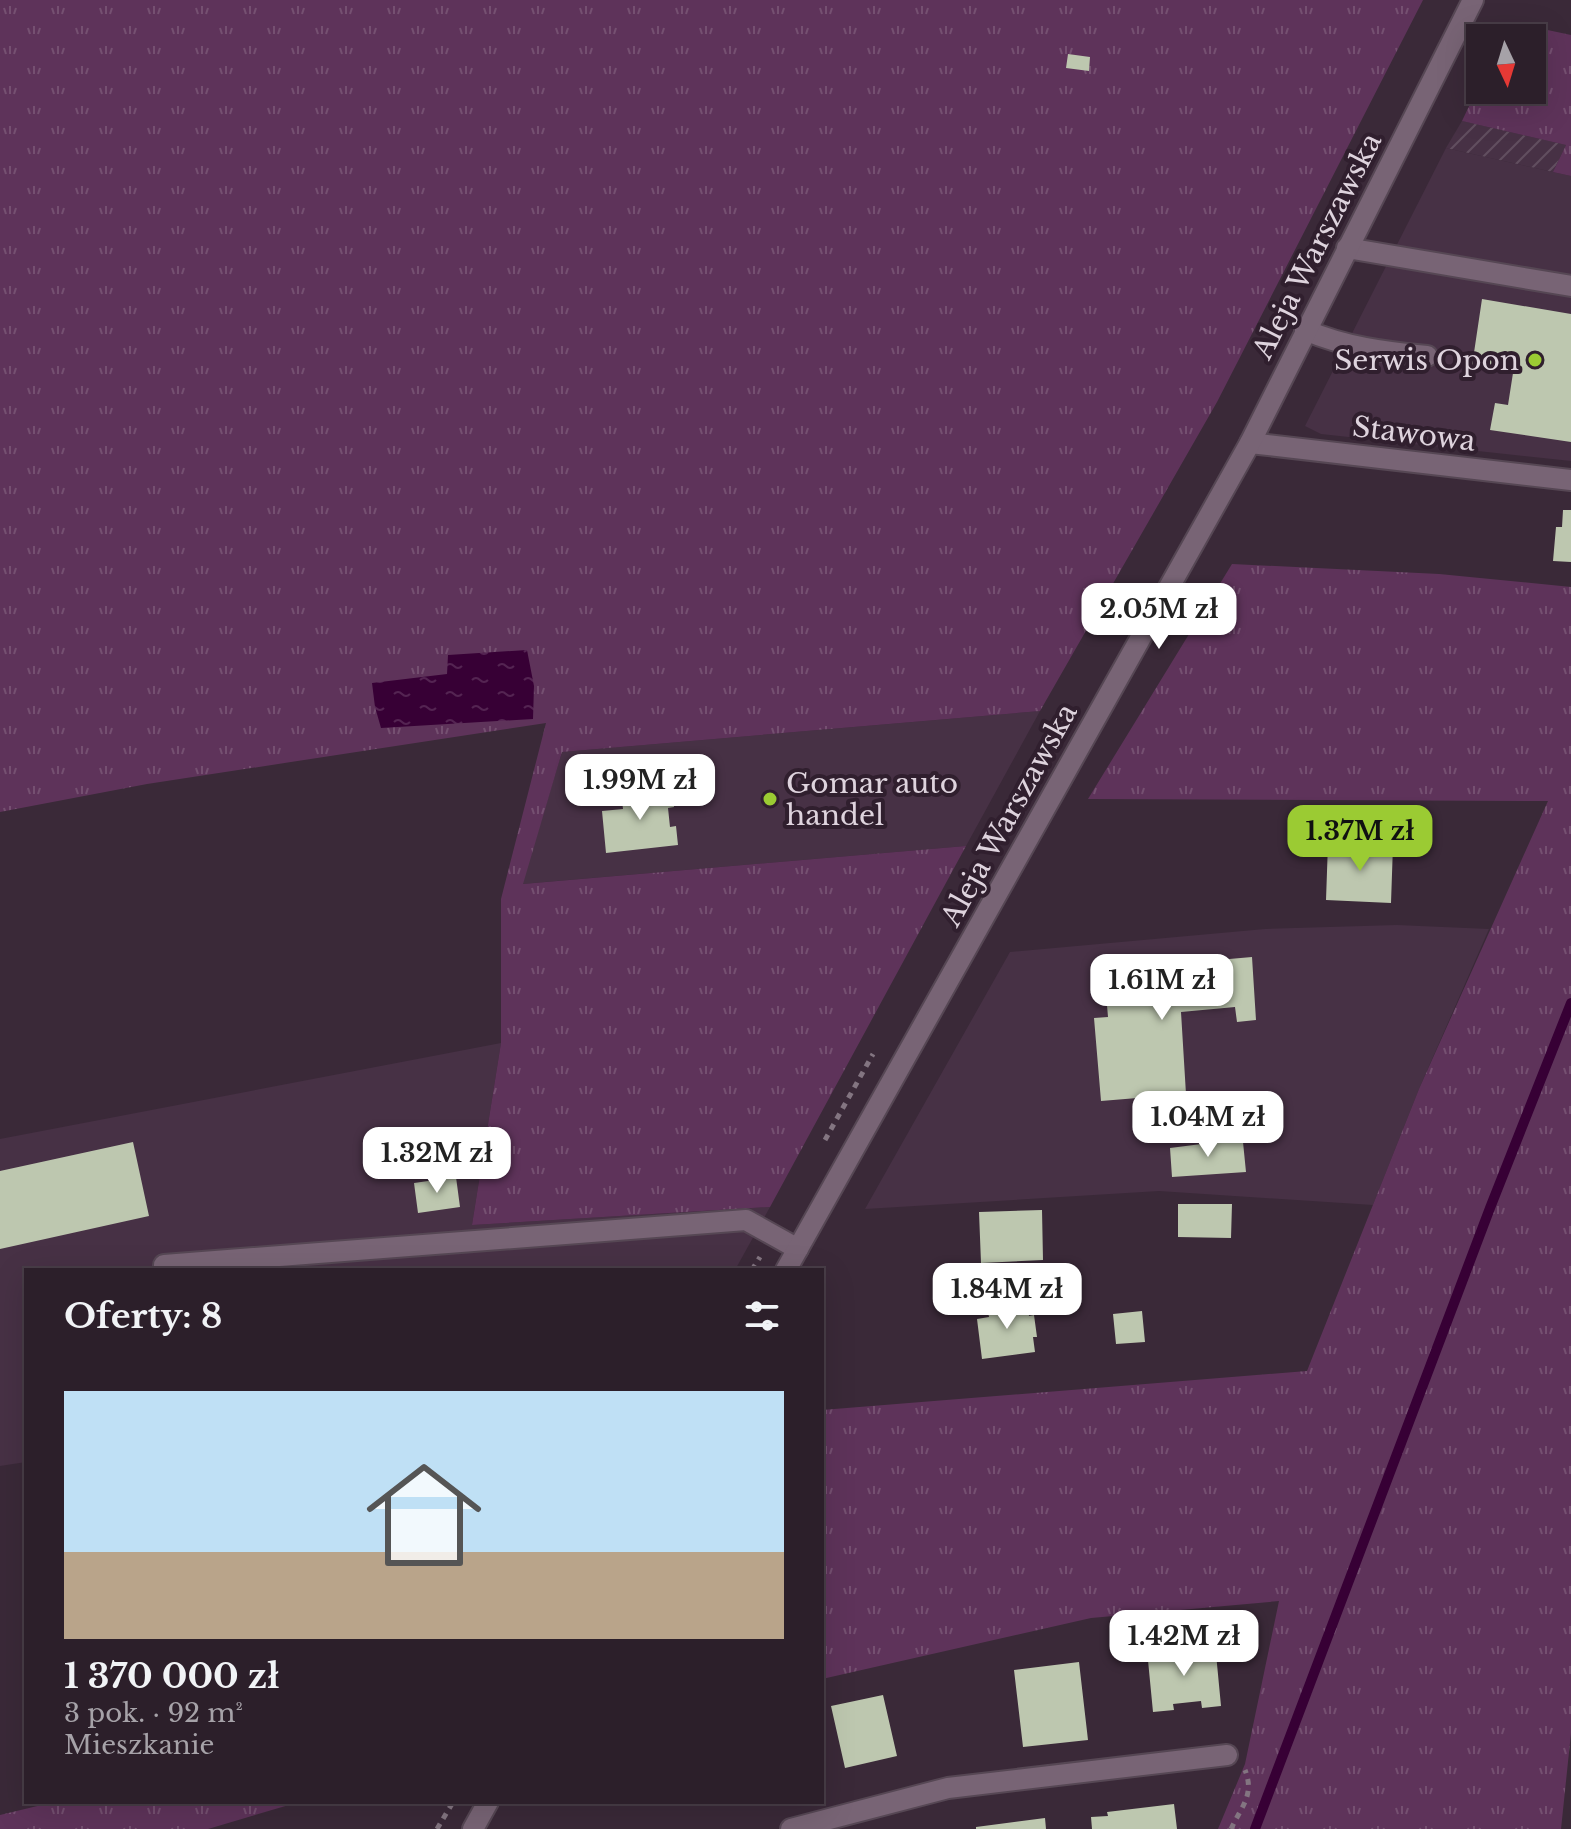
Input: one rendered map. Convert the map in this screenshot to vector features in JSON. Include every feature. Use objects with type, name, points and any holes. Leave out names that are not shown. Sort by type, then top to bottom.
[{"type":"street","name":"Aleja Warszawska","points":[[787,1268],[1250,443],[1473,0]]},
{"type":"street","points":[[1347,248],[1571,286]]},
{"type":"street","points":[[1305,330],[1375,352],[1427,356]]},
{"type":"street","name":"Stawowa","points":[[1250,443],[1571,480]]},
{"type":"street","points":[[164,1265],[746,1220],[798,1249]]},
{"type":"street","points":[[791,1829],[948,1788],[1227,1755]]},
{"type":"street","points":[[473,1829],[487,1804]]},
{"type":"path","points":[[824,1142],[877,1048]]},
{"type":"path","points":[[753,1268],[773,1234]]},
{"type":"path","points":[[1227,1755],[1241,1760],[1250,1790],[1231,1829]]},
{"type":"path","points":[[437,1829],[452,1804]]},
{"type":"shaded area","points":[[1462,121],[1566,145],[1553,172],[1446,148]]},
{"type":"shaded area","points":[[1446,148],[1571,176],[1571,461],[1321,434],[1305,426]]},
{"type":"shaded area","name":"Gomar auto handel","points":[[1040,711],[966,846],[522,884],[562,752]]},
{"type":"shaded area","points":[[1397,925],[1489,929],[1419,1089],[1373,1205],[1159,1191],[865,1209],[1010,952],[1265,929]]},
{"type":"shaded area","points":[[501,1043],[472,1225],[770,1207],[736,1268],[24,1268],[24,1462],[0,1466],[0,1139]]},
{"type":"green space","points":[[0,0],[1423,0],[1217,402],[1040,711],[562,752],[523,884],[966,846],[770,1207],[472,1225],[501,1043],[501,899],[546,723],[147,784],[0,812]]},
{"type":"green space","points":[[1546,30],[1571,35],[1571,176],[1553,172],[1566,145],[1462,121],[1470,104],[1546,104]]},
{"type":"green space","points":[[1232,564],[1439,574],[1571,587],[1571,1733],[1561,1829],[1218,1829],[1245,1764],[1279,1601],[1091,1618],[824,1679],[824,1410],[1307,1371],[1419,1089],[1548,801],[1088,799]]},
{"type":"green space","points":[[46,1804],[292,1804],[208,1829],[0,1829],[0,1815]]},
{"type":"water","points":[[527,650],[534,686],[533,719],[381,728],[372,683],[447,674],[448,655]]},
{"type":"building","points":[[1068,54],[1090,57],[1089,71],[1066,68]]},
{"type":"building","points":[[1482,299],[1571,314],[1571,442],[1490,430],[1495,403],[1508,405],[1513,373],[1472,366]]},
{"type":"building","points":[[1563,510],[1571,510],[1571,562],[1553,561],[1556,527],[1562,527]]},
{"type":"building","points":[[672,788],[674,807],[668,808],[670,827],[676,826],[678,845],[606,853],[602,811],[623,809],[621,793]]},
{"type":"building","points":[[1328,843],[1393,845],[1391,903],[1326,900]]},
{"type":"building","points":[[1252,957],[1256,1020],[1237,1022],[1235,1007],[1181,1012],[1186,1094],[1101,1101],[1094,1018],[1108,1017],[1104,970]]},
{"type":"building","points":[[1225,1141],[1243,1142],[1246,1172],[1172,1177],[1170,1148]]},
{"type":"building","points":[[133,1142],[149,1216],[0,1249],[0,1171]]},
{"type":"building","points":[[456,1177],[460,1207],[418,1213],[414,1183]]},
{"type":"building","points":[[1178,1204],[1232,1204],[1231,1238],[1178,1237]]},
{"type":"building","points":[[1042,1210],[1043,1260],[981,1263],[979,1212]]},
{"type":"building","points":[[1027,1301],[1029,1316],[1034,1315],[1037,1337],[1033,1337],[1035,1352],[982,1359],[977,1319],[989,1317],[987,1307]]},
{"type":"building","points":[[1142,1311],[1145,1342],[1116,1344],[1113,1314]]},
{"type":"building","points":[[1215,1643],[1221,1706],[1202,1708],[1201,1701],[1173,1704],[1174,1710],[1153,1712],[1147,1650],[1167,1648],[1167,1653],[1196,1650],[1195,1645]]},
{"type":"building","points":[[1079,1662],[1088,1740],[1023,1747],[1014,1670]]},
{"type":"building","points":[[883,1695],[897,1756],[845,1768],[831,1706]]},
{"type":"building","points":[[1174,1804],[1177,1829],[1092,1829],[1091,1817],[1108,1816],[1107,1812]]},
{"type":"building","points":[[1045,1818],[1046,1829],[976,1829],[976,1827]]},
{"type":"waterway","points":[[1255,1829],[1490,1208],[1571,1003]]},
{"type":"place","name":"Serwis Opon","points":[[1535,360]]},
{"type":"place","name":"Gomar auto handel","points":[[770,799]]}]
